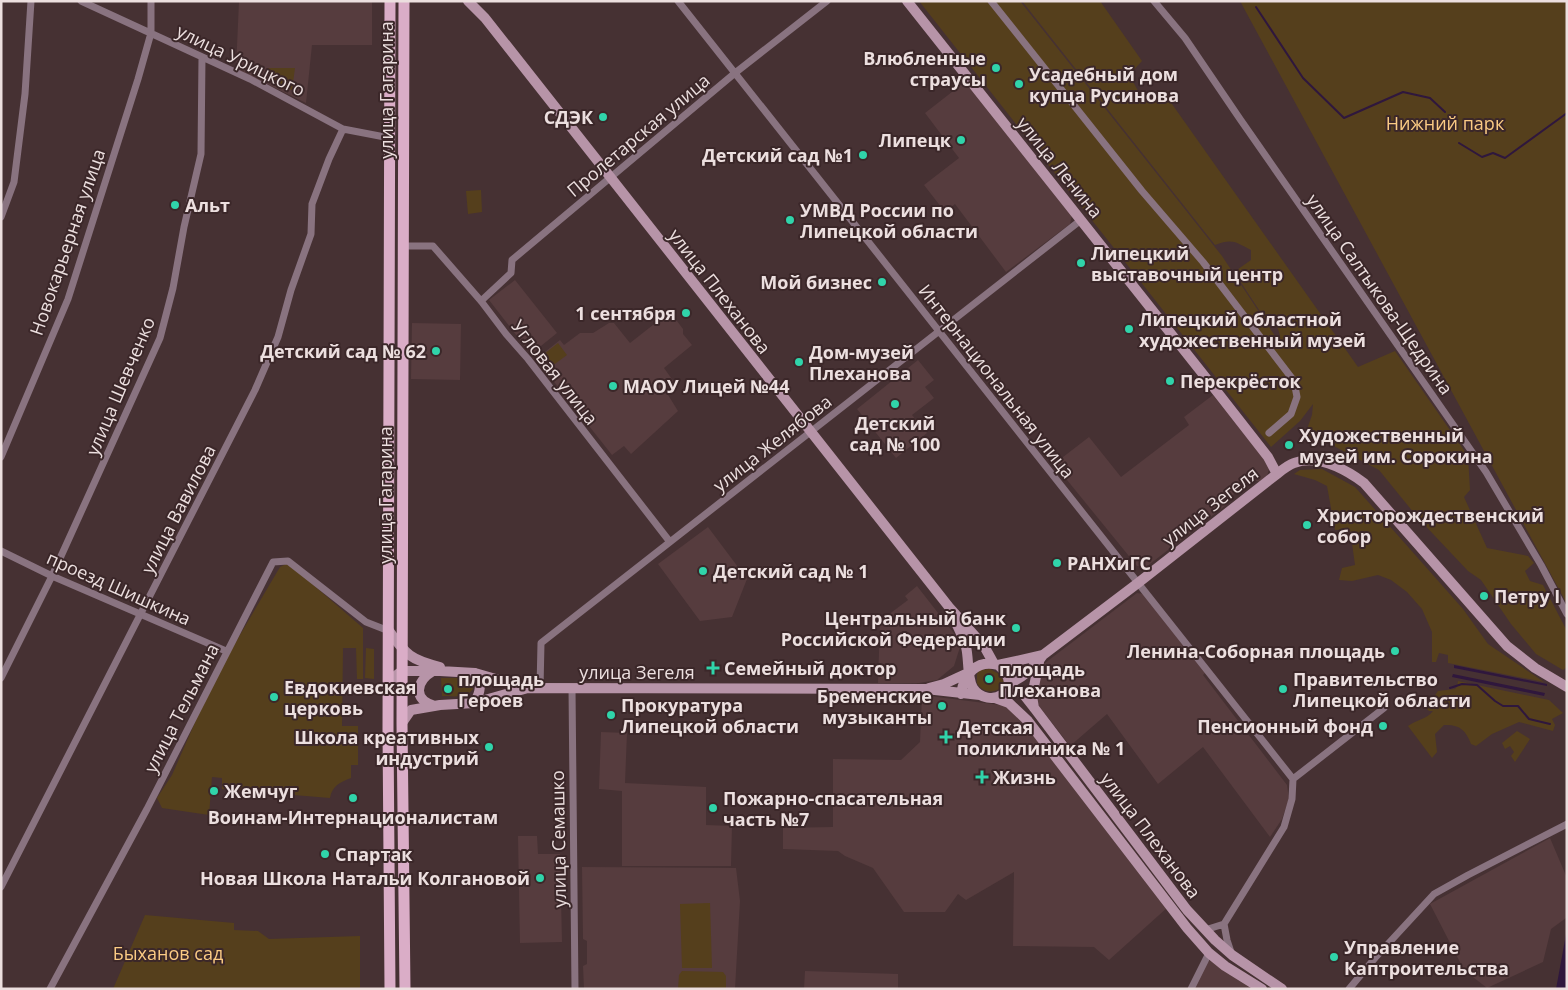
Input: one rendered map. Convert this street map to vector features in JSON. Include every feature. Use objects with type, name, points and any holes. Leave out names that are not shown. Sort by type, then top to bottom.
[{"type":"main road","name":"улица Гагарина","points":[[390,1],[388,688],[390,989]]},
{"type":"main road","name":"улица Гагарина","points":[[404,1],[402,723],[405,989]]},
{"type":"main road","name":"улица Плеханова","points":[[468,1],[485,18],[810,432],[949,607],[990,654],[996,665]]},
{"type":"main road","name":"улица Плеханова","points":[[477,1],[485,18]]},
{"type":"main road","name":"улица Ленина","points":[[907,1],[1268,457],[1277,474]]},
{"type":"main road","points":[[390,138],[397,140],[403,146]]},
{"type":"main road","name":"улица Зегеля","points":[[1009,685],[1016,681],[1040,658],[1277,474],[1294,463],[1320,461],[1350,473],[1364,483],[1507,646],[1535,668],[1567,687]]},
{"type":"main road","name":"улица Плеханова","points":[[949,607],[965,644],[970,672]]},
{"type":"main road","points":[[389,631],[402,649],[410,656],[424,663],[475,673],[528,688]]},
{"type":"main road","points":[[1035,709],[1032,696],[1040,658]]},
{"type":"main road","name":"улица Зегеля","points":[[996,665],[1040,658]]},
{"type":"main road","points":[[961,694],[963,683],[970,672],[977,666],[996,665],[1008,677],[1009,685],[1006,691],[995,698],[986,698],[980,695],[972,686],[970,672]]},
{"type":"main road","points":[[388,688],[394,677],[402,671],[458,671]]},
{"type":"main road","points":[[433,671],[424,677],[419,686],[420,696],[426,704],[436,706]]},
{"type":"main road","name":"улица Зегеля","points":[[926,689],[944,684],[970,672]]},
{"type":"main road","points":[[474,703],[479,696],[480,688],[479,680],[475,673]]},
{"type":"main road","name":"улица Плеханова","points":[[1009,685],[1024,695],[1187,910],[1232,955],[1282,989]]},
{"type":"main road","points":[[402,723],[411,710],[474,703],[528,688]]},
{"type":"main road","name":"улица Зегеля","points":[[528,688],[926,689],[980,695]]},
{"type":"main road","name":"улица Плеханова","points":[[995,698],[1009,703],[1031,725],[1187,928],[1210,954],[1225,966],[1262,989]]},
{"type":"street","points":[[1,218],[14,182],[25,94],[31,1]]},
{"type":"street","name":"улица Урицкого","points":[[81,1],[250,80],[343,129],[390,138]]},
{"type":"street","name":"Новокарьерная улица","points":[[1,457],[68,299],[151,33],[151,1]]},
{"type":"street","name":"Интернациональная улица","points":[[678,1],[1292,779]]},
{"type":"street","name":"Пролетарская улица","points":[[481,301],[511,273],[512,260],[735,73],[827,1]]},
{"type":"street","points":[[991,1],[1142,191],[1208,268],[1294,381],[1297,397],[1291,414],[1269,433]]},
{"type":"street","name":"улица Салтыкова-Щедрина","points":[[1154,1],[1185,38],[1486,472],[1536,556],[1567,614]]},
{"type":"street","name":"улица Шевченко","points":[[1,678],[52,576],[160,338],[173,288],[184,227],[201,154],[202,57]]},
{"type":"street","name":"улица Вавилова","points":[[1,888],[255,390],[278,337],[291,290],[311,234],[312,204],[343,129]]},
{"type":"street","name":"улица Желябова","points":[[540,688],[541,643],[1081,220]]},
{"type":"street","name":"Угловая улица","points":[[403,246],[433,246],[481,301],[670,542]]},
{"type":"street","name":"проезд Шишкина","points":[[1,551],[52,576],[226,651]]},
{"type":"street","name":"улица Тельмана","points":[[50,989],[147,809],[272,562],[288,562],[366,622],[389,631]]},
{"type":"street","name":"улица Семашко","points":[[572,688],[575,989]]},
{"type":"street","points":[[1205,930],[1224,924],[1284,827],[1292,799],[1292,779],[1384,708]]},
{"type":"street","points":[[1349,989],[1434,894],[1468,874],[1567,824]]},
{"type":"street","points":[[1224,924],[1232,955]]},
{"type":"street","points":[[1191,989],[1210,954]]},
{"type":"shaded area","points":[[239,1],[372,1],[372,45],[312,45],[306,103],[236,69]]},
{"type":"shaded area","points":[[966,81],[1072,215],[1070,224],[1006,272],[955,204],[945,212],[924,185],[959,158],[925,113]]},
{"type":"shaded area","points":[[515,280],[557,333],[531,354],[489,300]]},
{"type":"shaded area","name":"МАОУ Лицей №44","points":[[671,313],[692,345],[664,368],[674,382],[665,390],[678,411],[631,454],[624,446],[612,455],[536,359],[560,340],[564,345],[580,333],[593,333],[609,323],[614,323],[630,343],[667,314]]},
{"type":"shaded area","name":"Детский сад № 62","points":[[412,323],[461,324],[460,380],[411,379]]},
{"type":"shaded area","name":"Детский сад № 100","points":[[918,360],[934,380],[925,387],[934,398],[912,415],[927,433],[896,458],[857,409]]},
{"type":"shaded area","points":[[1213,395],[1270,466],[1267,476],[1259,482],[1253,479],[1229,498],[1230,502],[1146,567],[1137,566],[1054,464],[1089,437],[1121,477],[1189,425],[1184,417]]},
{"type":"shaded area","name":"Детский сад № 1","points":[[708,527],[747,579],[732,617],[700,621],[658,564]]},
{"type":"shaded area","points":[[917,586],[956,636],[960,647],[954,666],[937,680],[919,683],[878,683],[880,621],[908,600],[905,596]]},
{"type":"shaded area","points":[[1137,593],[1144,594],[1206,672],[1203,675],[1287,785],[1289,799],[1282,819],[1270,837],[1203,747],[1158,784],[1107,714],[1070,746],[1036,702],[1041,666]]},
{"type":"shaded area","points":[[1454,665],[1547,684],[1547,686],[1454,668]]},
{"type":"shaded area","points":[[1453,674],[1545,693],[1544,696],[1452,677]]},
{"type":"shaded area","points":[[922,695],[1008,706],[1017,714],[1168,907],[1109,960],[1094,947],[1013,946],[1014,872],[966,900],[958,894],[945,912],[904,912],[873,868],[838,851],[783,849],[783,828],[833,827],[833,759],[901,760],[920,742]]},
{"type":"shaded area","points":[[601,732],[627,733],[625,783],[706,787],[706,825],[732,826],[731,866],[622,866],[622,791],[599,789]]},
{"type":"shaded area","name":"Новая Школа Натальи Колгановой","points":[[518,836],[537,836],[538,854],[560,854],[562,942],[520,943]]},
{"type":"shaded area","points":[[1550,838],[1567,878],[1566,918],[1551,929],[1543,962],[1487,988],[1464,970],[1430,904]]},
{"type":"shaded area","points":[[582,867],[736,868],[740,901],[735,989],[584,989],[583,966],[587,964],[587,941],[583,939]]},
{"type":"shaded area","points":[[1567,929],[1567,989],[1556,989]]},
{"type":"shaded area","points":[[1211,960],[1255,989],[1193,989],[1205,964]]},
{"type":"shaded area","points":[[805,971],[898,974],[898,989],[804,989]]},
{"type":"green space","points":[[919,1],[1020,1],[1222,256],[1277,339],[1280,336],[1276,324],[1271,320],[1265,319],[1234,272],[1251,260],[1251,250],[1230,241],[1215,245],[1022,1],[1100,1],[1142,61],[1129,75],[1144,101],[1167,97],[1358,367],[1395,351],[1468,456],[1470,490],[1464,497],[1487,548],[1528,556],[1534,563],[1525,571],[1530,581],[1543,585],[1567,631],[1567,667],[1563,670],[1536,654],[1511,624],[1481,580],[1468,571],[1418,518],[1379,470],[1330,444],[1311,438],[1306,432],[1312,415],[1313,404],[1300,421],[1271,447]]},
{"type":"green space","name":"Нижний парк","points":[[1240,1],[1567,1],[1567,604]]},
{"type":"green space","points":[[268,68],[295,68],[292,90],[268,81]]},
{"type":"green space","points":[[481,190],[482,212],[468,214],[466,191]]},
{"type":"green space","points":[[558,343],[567,355],[548,369],[539,358]]},
{"type":"green space","points":[[1322,469],[1355,487],[1463,609],[1488,644],[1544,682],[1448,663],[1448,655],[1439,653],[1436,662],[1432,662],[1432,632],[1422,609],[1407,592],[1391,580],[1378,575],[1352,581],[1339,580],[1342,568],[1355,565],[1350,529],[1335,530],[1327,486],[1315,480],[1294,474],[1300,470]]},
{"type":"green space","points":[[288,563],[363,628],[363,679],[357,679],[356,648],[343,648],[342,726],[358,726],[358,765],[351,765],[351,778],[337,785],[330,798],[222,789],[222,778],[212,777],[209,815],[162,808],[157,798],[172,775],[214,679],[280,567]]},
{"type":"green space","points":[[366,648],[374,649],[374,679],[365,678]]},
{"type":"green space","points":[[990,669],[999,674],[1004,682],[998,690],[984,690],[977,683],[977,674],[980,670]]},
{"type":"green space","points":[[441,678],[465,678],[471,681],[473,689],[463,696],[442,696]]},
{"type":"green space","points":[[1458,681],[1549,700],[1563,713],[1552,719],[1555,725],[1553,731],[1519,722],[1492,734],[1476,746],[1471,744],[1467,735],[1458,727],[1444,725],[1435,734],[1437,752],[1432,758],[1408,726],[1428,716],[1433,711],[1427,709],[1438,691],[1455,689]]},
{"type":"green space","points":[[1517,731],[1530,739],[1515,762],[1511,756],[1514,752],[1510,746],[1505,749],[1502,743]]},
{"type":"green space","points":[[710,903],[712,968],[682,968],[680,904]]},
{"type":"green space","name":"Быханов сад","points":[[145,915],[234,923],[234,930],[258,931],[269,939],[360,936],[360,989],[113,989]]},
{"type":"green space","points":[[682,971],[723,972],[726,976],[726,989],[678,989],[679,975]]},
{"type":"waterway","points":[[1256,7],[1303,78],[1344,118],[1403,92],[1430,98],[1445,112]]},
{"type":"waterway","points":[[1459,143],[1482,157],[1493,153],[1505,158],[1567,113]]},
{"type":"waterway","points":[[1450,688],[1462,684],[1477,685],[1503,706],[1518,706],[1529,719],[1550,724]]},
{"type":"place","name":"Влюбленные страусы","points":[[996,68]]},
{"type":"place","name":"Усадебный дом купца Русинова","points":[[1019,84]]},
{"type":"place","name":"СДЭК","points":[[603,117]]},
{"type":"place","name":"Липецк","points":[[961,140]]},
{"type":"place","name":"Детский сад №1","points":[[863,155]]},
{"type":"place","name":"Альт","points":[[175,205]]},
{"type":"place","name":"УМВД России по Липецкой области","points":[[790,220]]},
{"type":"place","name":"Липецкий выставочный центр","points":[[1081,263]]},
{"type":"place","name":"Мой бизнес","points":[[882,282]]},
{"type":"place","name":"1 сентября","points":[[686,313]]},
{"type":"place","name":"Липецкий областной художественный музей","points":[[1129,329]]},
{"type":"place","name":"Детский сад № 62","points":[[436,351]]},
{"type":"place","name":"Дом-музей Плеханова","points":[[799,362]]},
{"type":"place","name":"Перекрёсток","points":[[1170,381]]},
{"type":"place","name":"МАОУ Лицей №44","points":[[613,386]]},
{"type":"place","name":"Детский сад № 100","points":[[895,404]]},
{"type":"place","name":"Художественный музей им. Сорокина","points":[[1289,445]]},
{"type":"place","name":"Христорождественский собор","points":[[1307,525]]},
{"type":"place","name":"РАНХиГС","points":[[1057,563]]},
{"type":"place","name":"Детский сад № 1","points":[[703,571]]},
{"type":"place","name":"Петру I","points":[[1484,596]]},
{"type":"place","name":"Центральный банк Российской Федерации","points":[[1016,628]]},
{"type":"place","name":"Ленина-Соборная площадь","points":[[1395,651]]},
{"type":"place","name":"Семейный доктор","points":[[713,668]]},
{"type":"place","name":"площадь Плеханова","points":[[989,679]]},
{"type":"place","name":"площадь Героев","points":[[448,689]]},
{"type":"place","name":"Правительство Липецкой области","points":[[1283,689]]},
{"type":"place","name":"Евдокиевская церковь","points":[[274,697]]},
{"type":"place","name":"Бременские музыканты","points":[[942,706]]},
{"type":"place","name":"Прокуратура Липецкой области","points":[[611,715]]},
{"type":"place","name":"Пенсионный фонд","points":[[1383,726]]},
{"type":"place","name":"Детская поликлиника № 1","points":[[946,737]]},
{"type":"place","name":"Школа креативных индустрий","points":[[489,747]]},
{"type":"place","name":"Жизнь","points":[[982,777]]},
{"type":"place","name":"Жемчуг","points":[[214,791]]},
{"type":"place","name":"Воинам-Интернационалистам","points":[[353,798]]},
{"type":"place","name":"Пожарно-спасательная часть №7","points":[[713,808]]},
{"type":"place","name":"Спартак","points":[[325,854]]},
{"type":"place","name":"Новая Школа Натальи Колгановой","points":[[540,878]]},
{"type":"place","name":"Управление Каптроительства","points":[[1334,957]]}]
